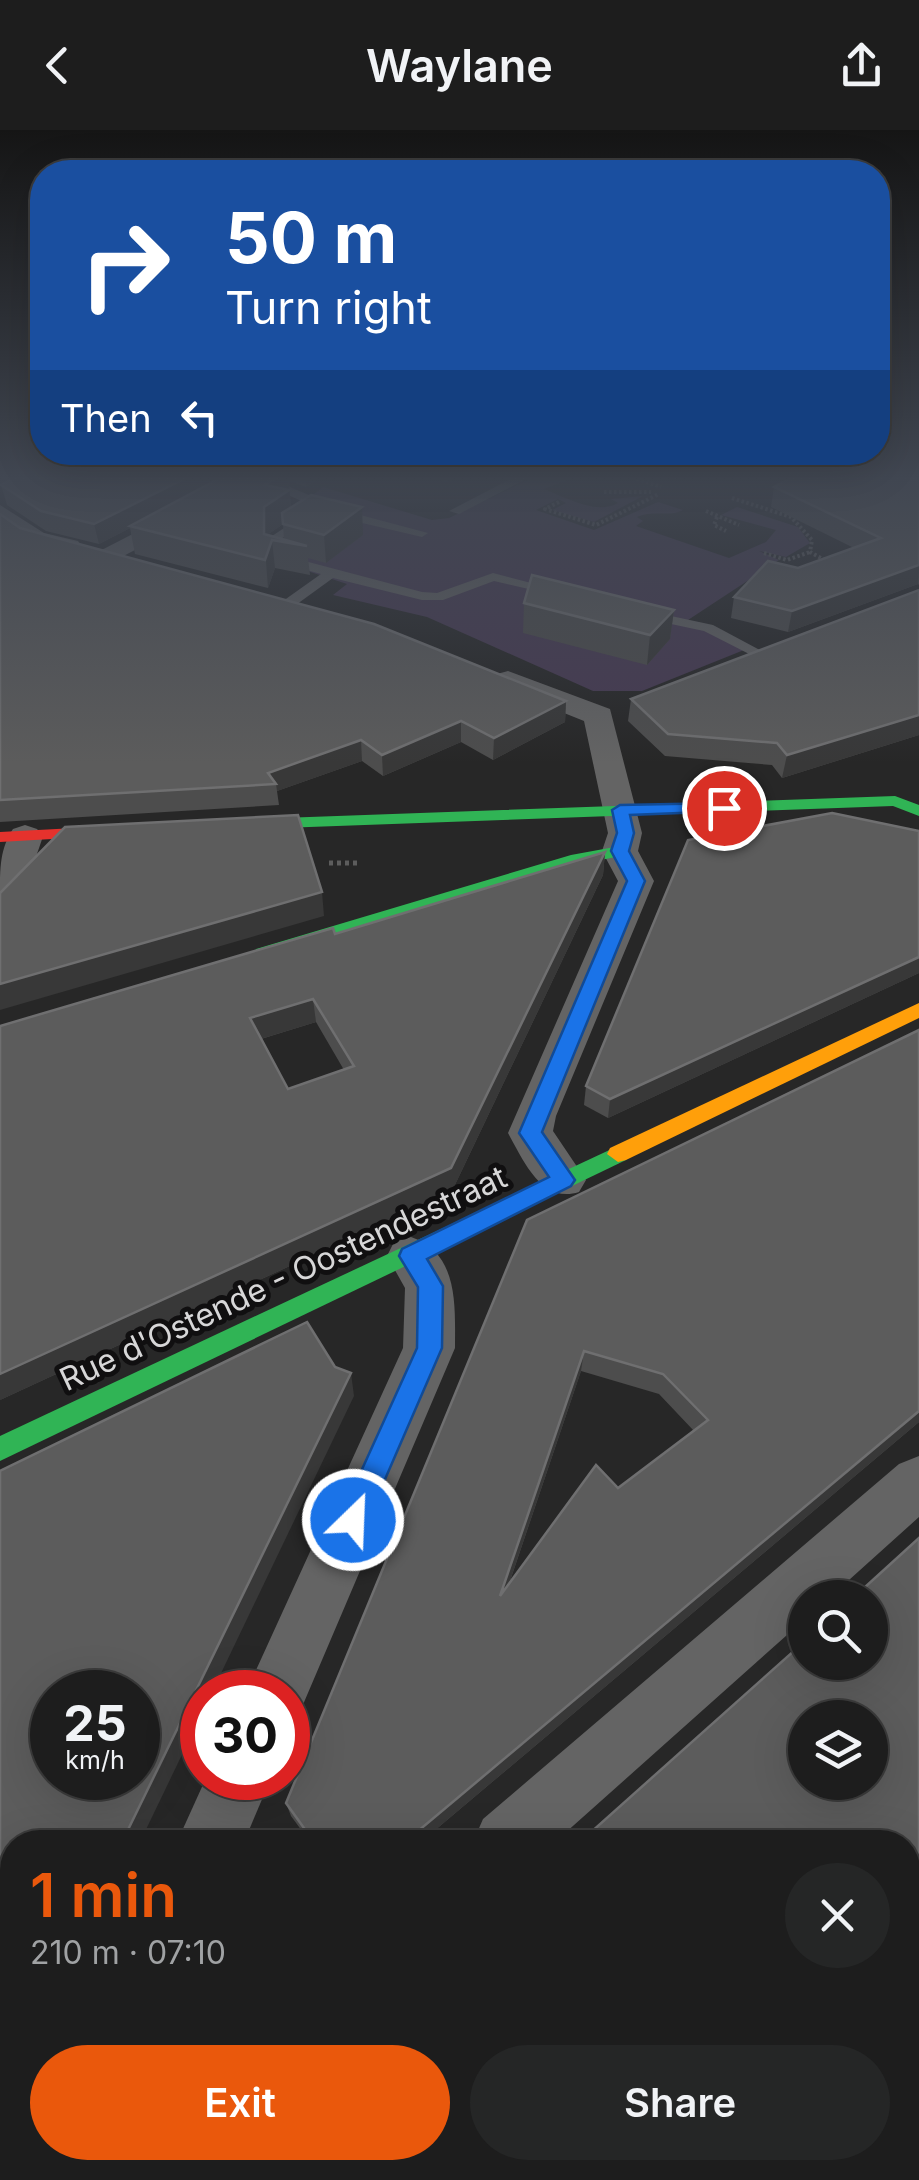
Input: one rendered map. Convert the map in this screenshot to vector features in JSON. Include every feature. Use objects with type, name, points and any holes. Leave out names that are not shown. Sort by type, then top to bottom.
[{"type":"street","points":[[255,596],[324,614]]},
{"type":"street","points":[[728,669],[798,642]]},
{"type":"street","points":[[490,673],[608,712],[626,833],[620,851],[636,881],[530,1133],[563,1180]]},
{"type":"street","points":[[896,801],[899,790],[919,788]]},
{"type":"street","points":[[203,826],[896,801],[919,811]]},
{"type":"street","points":[[0,882],[16,865],[12,837],[164,828]]},
{"type":"street","points":[[242,959],[577,859],[620,851]]},
{"type":"street","name":"Rue d'Ostende - Oostendestraat","points":[[0,1449],[411,1256],[919,1010]]},
{"type":"street","points":[[286,1670],[430,1348],[430,1286],[411,1256]]},
{"type":"street","points":[[520,1830],[919,1482]]},
{"type":"street","points":[[215,1830],[229,1800]]},
{"type":"lane","points":[[288,604],[331,572],[422,596],[438,596],[493,577],[572,596]]},
{"type":"lane","points":[[622,609],[708,628],[764,656]]},
{"type":"path","points":[[329,863],[358,863]]},
{"type":"shaded area","points":[[309,572],[761,572],[688,620],[744,650],[642,691],[593,691],[427,617],[333,595],[347,584]]},
{"type":"building","points":[[0,572],[181,572],[374,624],[566,701],[494,738],[461,721],[382,755],[361,740],[268,773],[276,784],[0,800]]},
{"type":"building","points":[[758,572],[901,572],[792,611],[734,597]]},
{"type":"building","points":[[532,575],[674,610],[650,635],[524,603]]},
{"type":"building","points":[[919,590],[919,715],[787,755],[777,743],[668,734],[631,699]]},
{"type":"building","points":[[832,813],[919,831],[919,957],[610,1099],[586,1086],[688,840]]},
{"type":"building","points":[[298,815],[322,892],[0,984],[0,893],[65,827]]},
{"type":"building","points":[[605,852],[451,1168],[0,1374],[0,1026],[333,928],[335,934]],"holes":[[[313,999],[354,1066],[288,1089],[250,1018]]]},
{"type":"building","points":[[919,1030],[919,1411],[419,1830],[305,1830],[286,1803],[310,1800],[310,1745],[527,1220]],"holes":[[[584,1351],[663,1374],[708,1420],[618,1488],[596,1465],[500,1596]]]},
{"type":"building","points":[[307,1322],[335,1367],[351,1373],[206,1670],[180,1670],[180,1723],[160,1764],[160,1670],[30,1670],[30,1800],[143,1800],[128,1830],[0,1830],[0,1471]]},
{"type":"building","points":[[919,1538],[919,1830],[593,1830],[788,1656],[788,1680],[888,1680],[888,1580],[873,1580]]},
{"type":"traffic: fast","points":[[223,825],[895,801],[919,811]]},
{"type":"traffic: fast","points":[[263,953],[577,859],[620,851]]},
{"type":"traffic: fast","points":[[0,1449],[618,1154]]},
{"type":"traffic: slow","points":[[618,1154],[919,1010]]},
{"type":"traffic: jam","points":[[0,837],[132,830]]},
{"type":"route","points":[[353,1520],[430,1348],[430,1286],[411,1256],[563,1180],[530,1133],[636,881],[620,851],[626,833],[620,810],[724,808]]}]
